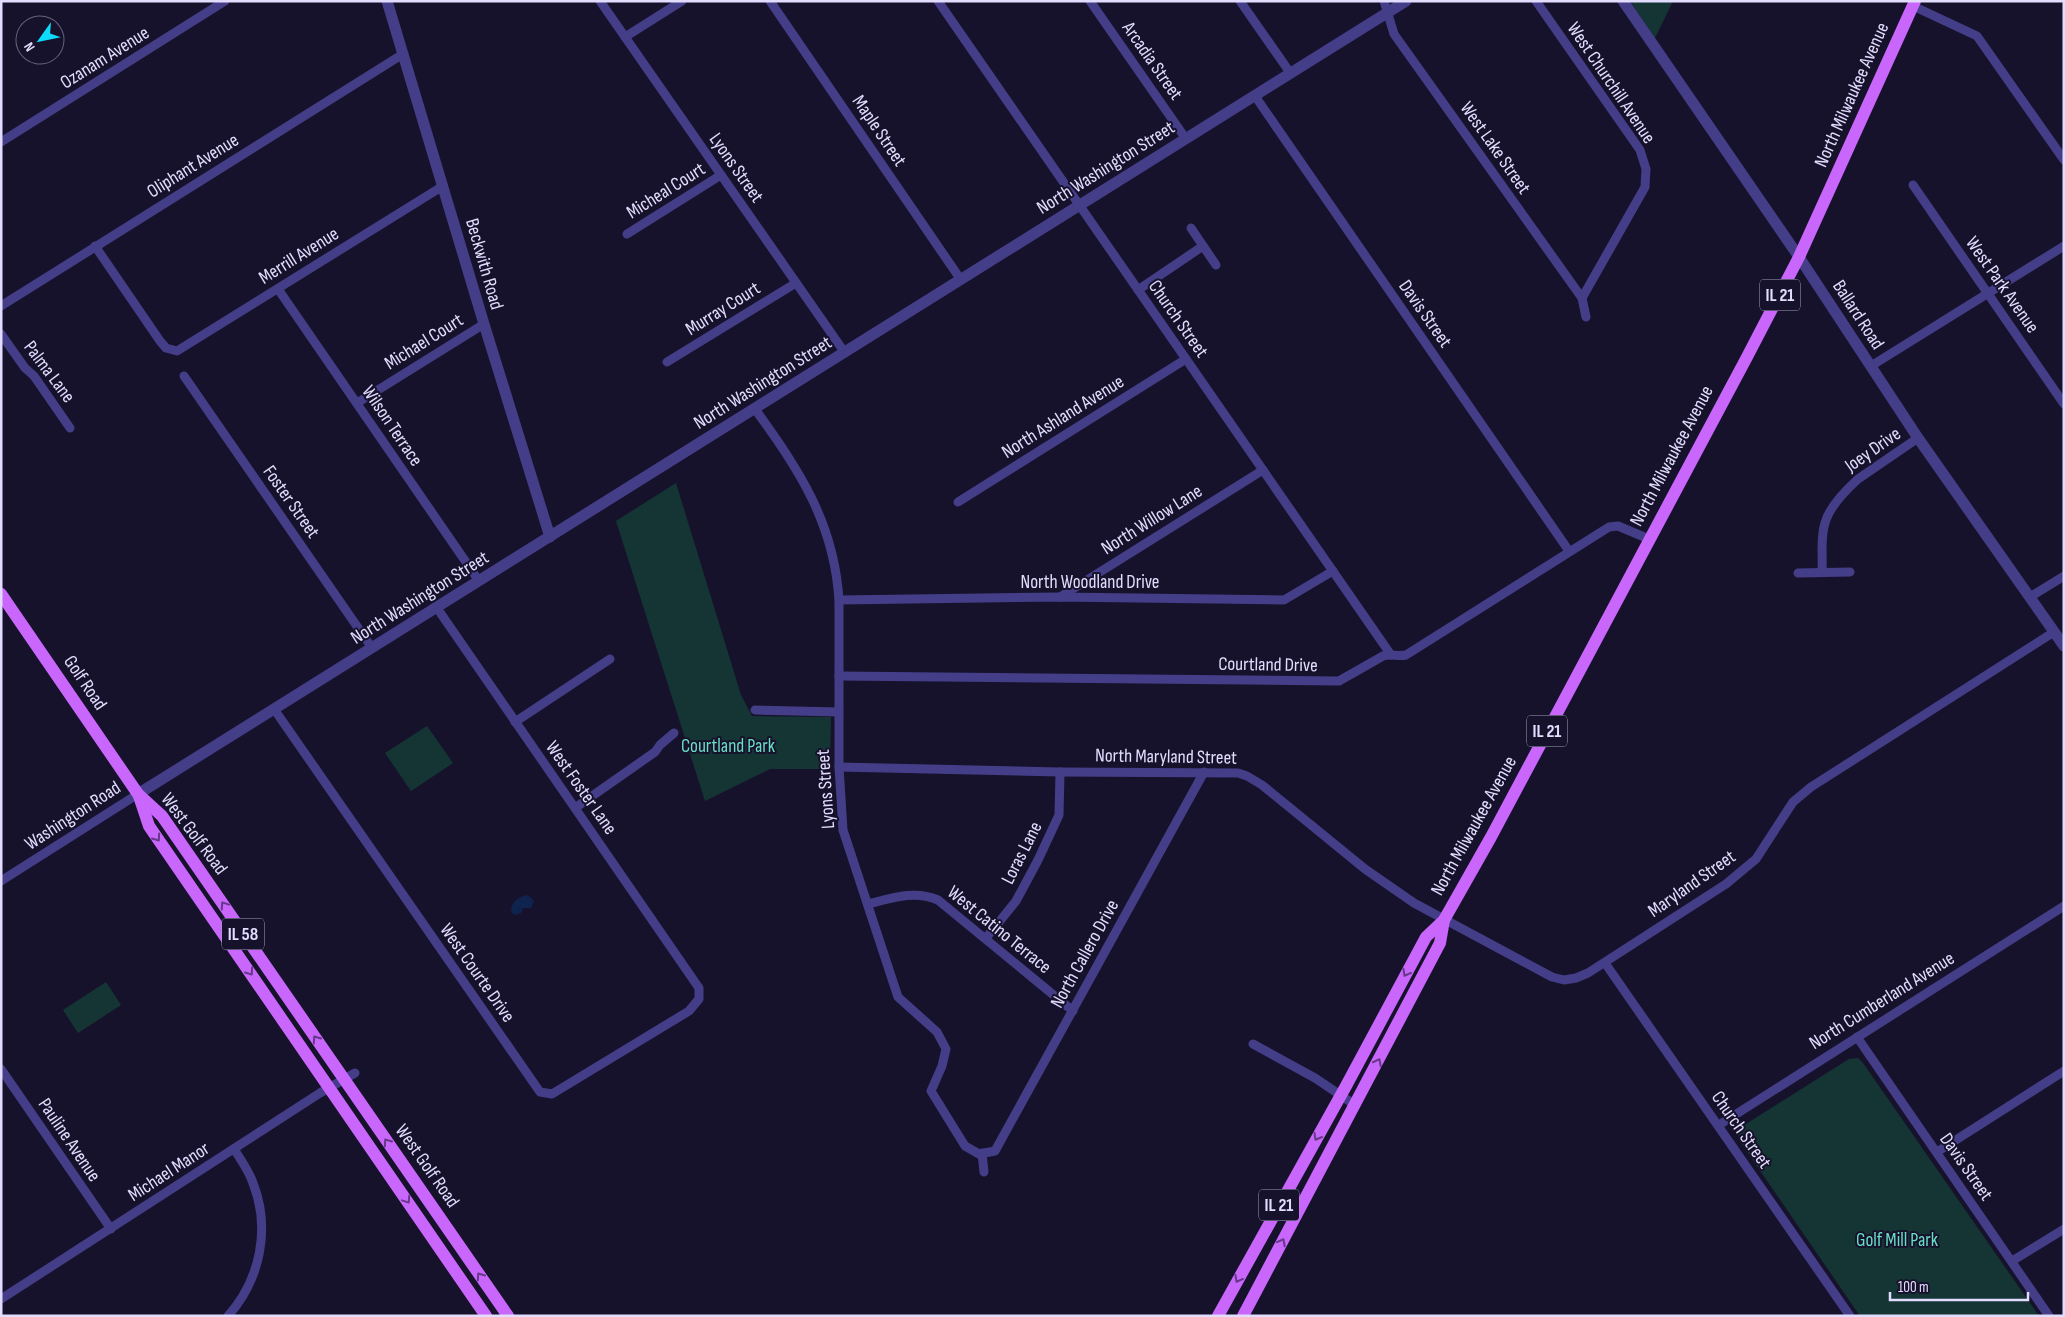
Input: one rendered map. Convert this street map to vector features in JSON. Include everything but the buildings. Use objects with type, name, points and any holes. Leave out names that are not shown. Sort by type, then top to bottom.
[{"type":"main road","name":"North Milwaukee Avenue","points":[[1218,1316],[1426,937],[1444,920],[1491,837],[1799,257],[1914,4]]},
{"type":"main road","name":"Golf Road","points":[[1,594],[138,794]]},
{"type":"main road","name":"West Golf Road","points":[[138,794],[162,816],[508,1316]]},
{"type":"main road","name":"West Golf Road","points":[[138,794],[149,826],[486,1316]]},
{"type":"main road","name":"North Milwaukee Avenue","points":[[1243,1316],[1440,943],[1444,920]]},
{"type":"street","name":"Ozanam Avenue","points":[[1,142],[225,1]]},
{"type":"street","name":"Beckwith Road","points":[[387,1],[550,537]]},
{"type":"street","name":"Lyons Street","points":[[600,1],[845,353]]},
{"type":"street","points":[[625,37],[682,1]]},
{"type":"street","name":"Maple Street","points":[[770,1],[961,280]]},
{"type":"street","name":"Church Street","points":[[938,1],[1391,655]]},
{"type":"street","name":"Arcadia Street","points":[[1090,1],[1186,139]]},
{"type":"street","points":[[1240,1],[1291,74]]},
{"type":"street","name":"West Lake Street","points":[[1384,1],[1394,34],[1582,298]]},
{"type":"street","name":"North Washington Street","points":[[138,794],[1406,1]]},
{"type":"street","name":"West Churchill Avenue","points":[[1536,1],[1640,150],[1646,169],[1645,187],[1582,298]]},
{"type":"street","name":"Ballard Road","points":[[1623,1],[1799,257],[1918,438],[2064,646]]},
{"type":"street","points":[[1914,4],[1977,36],[2064,160]]},
{"type":"street","name":"Oliphant Avenue","points":[[1,306],[403,54]]},
{"type":"street","name":"Davis Street","points":[[1255,96],[1569,551]]},
{"type":"street","name":"Micheal Court","points":[[627,234],[721,175]]},
{"type":"street","name":"West Park Avenue","points":[[1914,185],[2064,404]]},
{"type":"street","name":"Merrill Avenue","points":[[95,246],[160,341],[166,348],[177,351],[443,186]]},
{"type":"street","points":[[1191,228],[1216,265]]},
{"type":"street","points":[[1138,290],[1203,246]]},
{"type":"street","points":[[1871,366],[2064,246]]},
{"type":"street","name":"Murray Court","points":[[667,362],[796,282]]},
{"type":"street","name":"Wilson Terrace","points":[[278,289],[479,581]]},
{"type":"street","points":[[1582,298],[1586,317]]},
{"type":"street","name":"Michael Court","points":[[357,404],[484,324]]},
{"type":"street","name":"Palma Lane","points":[[1,334],[25,368],[34,376],[70,428]]},
{"type":"street","name":"North Ashland Avenue","points":[[958,502],[1186,359]]},
{"type":"street","name":"Foster Street","points":[[184,376],[372,648]]},
{"type":"street","name":"Lyons Street","points":[[755,409],[788,456],[814,501],[837,573],[839,600],[839,767],[843,830],[898,997],[937,1032],[946,1049],[942,1066],[931,1091],[965,1146],[982,1154]]},
{"type":"street","name":"Joey Drive","points":[[1822,571],[1824,529],[1828,516],[1858,479],[1918,438]]},
{"type":"street","name":"North Willow Lane","points":[[1058,597],[1263,470]]},
{"type":"street","name":"Courtland Drive","points":[[839,676],[1339,681],[1383,656],[1406,655],[1609,527],[1618,526],[1649,538]]},
{"type":"street","name":"North Woodland Drive","points":[[839,600],[1058,597],[1284,600],[1333,571]]},
{"type":"street","points":[[1798,573],[1822,571],[1850,572]]},
{"type":"street","points":[[2030,597],[2064,576]]},
{"type":"street","name":"West Foster Lane","points":[[437,608],[698,988]]},
{"type":"street","name":"Maryland Street","points":[[1444,920],[1552,977],[1564,980],[1576,978],[1605,963],[1715,892],[1756,859],[1793,802],[1811,787],[2054,632]]},
{"type":"street","points":[[515,722],[610,659]]},
{"type":"street","name":"West Courte Drive","points":[[274,709],[540,1092],[552,1094],[689,1011],[699,999],[698,988]]},
{"type":"street","points":[[754,710],[839,712]]},
{"type":"street","points":[[575,808],[655,752],[660,745],[674,734]]},
{"type":"street","name":"North Maryland Street","points":[[839,767],[1060,772],[1238,773],[1254,780],[1371,874],[1444,920]]},
{"type":"street","name":"Loras Lane","points":[[986,938],[1016,901],[1059,815],[1060,772]]},
{"type":"street","name":"North Callero Drive","points":[[982,1154],[995,1151],[1204,772]]},
{"type":"street","name":"Washington Road","points":[[1,881],[138,794]]},
{"type":"street","name":"West Catino Terrace","points":[[868,904],[908,894],[927,895],[938,900],[1073,1010]]},
{"type":"street","name":"North Cumberland Avenue","points":[[1719,1125],[2064,906]]},
{"type":"street","name":"Church Street","points":[[1605,963],[1850,1316]]},
{"type":"street","name":"Davis Street","points":[[1857,1036],[2049,1316]]},
{"type":"street","points":[[1253,1044],[1315,1078],[1341,1094],[1354,1105]]},
{"type":"street","name":"Pauline Avenue","points":[[1,1069],[111,1229]]},
{"type":"street","points":[[1937,1152],[2064,1072]]},
{"type":"street","name":"Michael Manor","points":[[1,1299],[330,1087],[355,1073]]},
{"type":"street","points":[[228,1316],[249,1287],[257,1266],[262,1234],[260,1212],[253,1182],[234,1149]]},
{"type":"street","points":[[982,1154],[984,1172]]},
{"type":"street","points":[[2012,1261],[2064,1229]]},
{"type":"green space","points":[[1630,1],[1673,1],[1655,38]]},
{"type":"green space","name":"Courtland Park","points":[[676,483],[741,695],[752,716],[831,717],[830,769],[770,769],[705,801],[616,521]]},
{"type":"green space","points":[[427,726],[453,763],[411,791],[385,753]]},
{"type":"green space","points":[[106,982],[121,1005],[78,1033],[63,1010]]},
{"type":"green space","name":"Golf Mill Park","points":[[1858,1058],[2039,1316],[1860,1316],[1739,1140],[1738,1132],[1741,1127],[1849,1059]]},
{"type":"water","points":[[528,895],[534,901],[531,908],[523,908],[521,913],[516,915],[512,913],[511,909],[515,901]]}]
